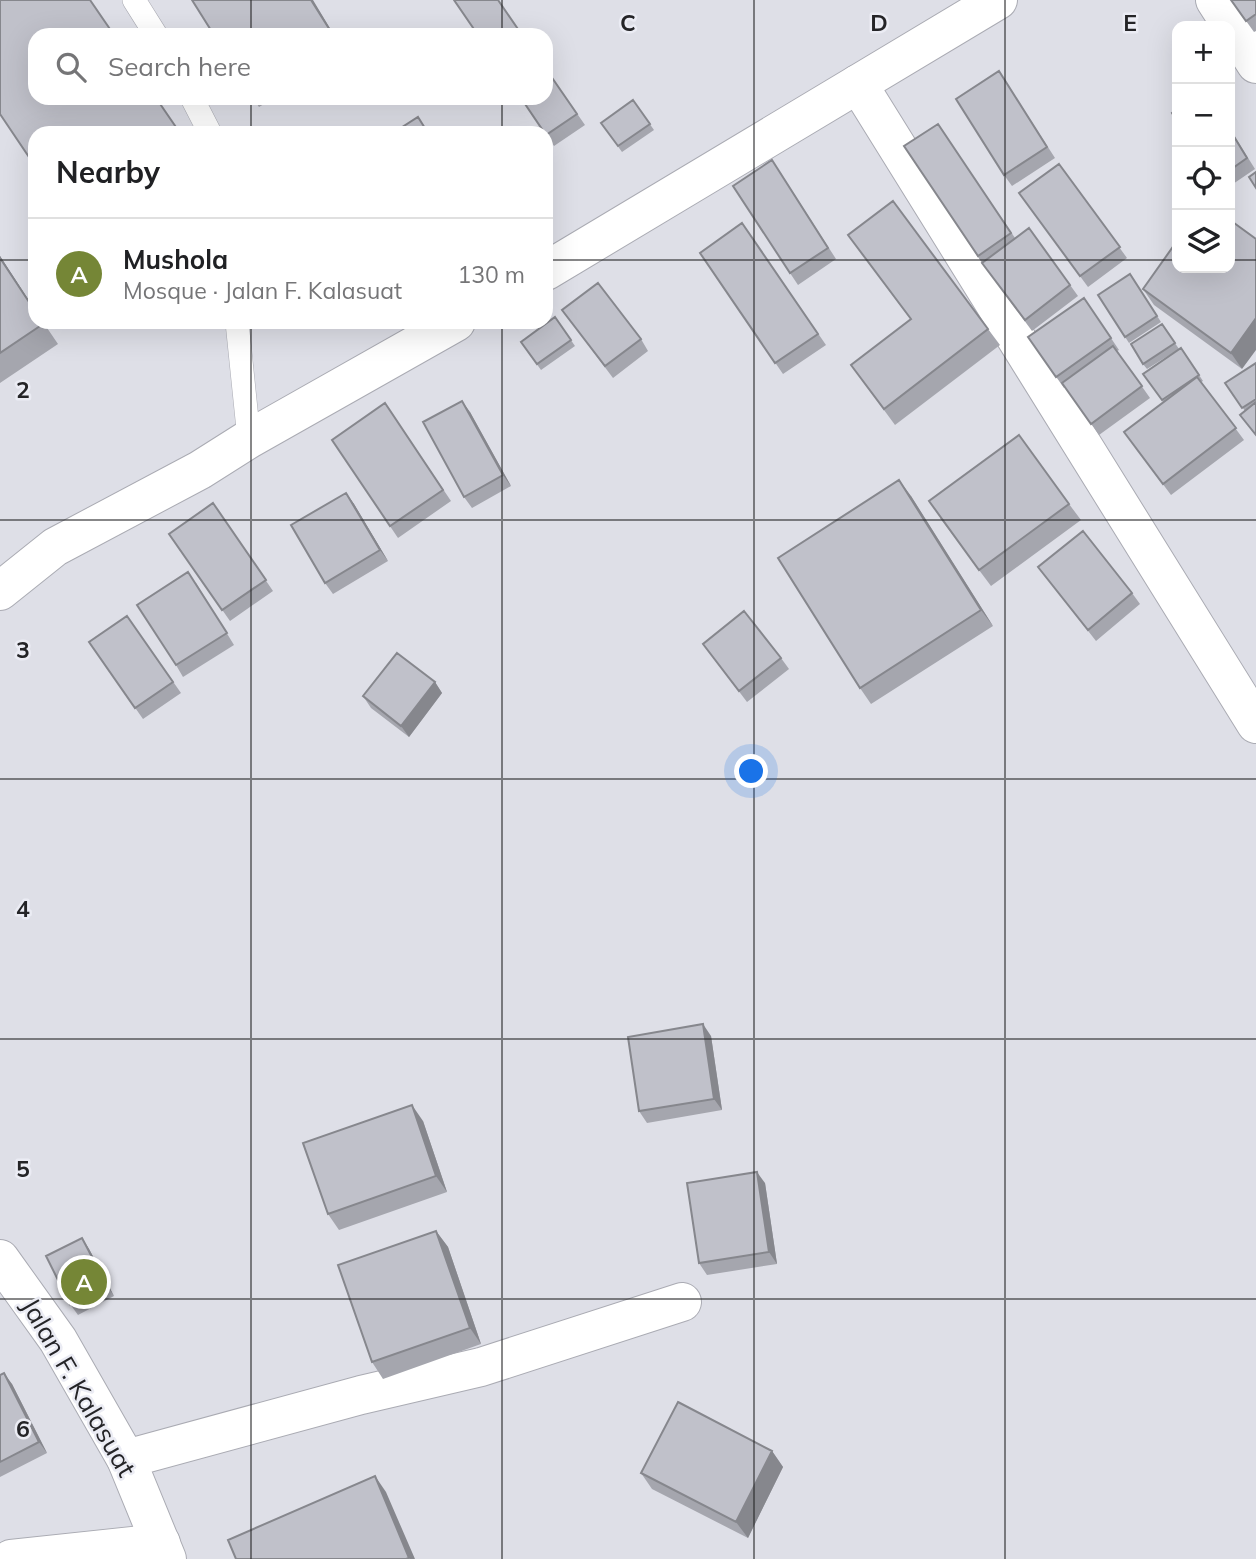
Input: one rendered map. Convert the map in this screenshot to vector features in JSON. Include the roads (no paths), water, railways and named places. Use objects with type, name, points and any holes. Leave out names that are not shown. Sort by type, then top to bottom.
[{"type":"street","points":[[553,267],[998,0]]},
{"type":"street","points":[[1215,0],[1256,64]]},
{"type":"street","points":[[858,84],[1256,724]]},
{"type":"street","points":[[0,591],[55,547],[200,470],[444,329]]},
{"type":"street","name":"Jalan F. Kalasuat","points":[[0,1259],[58,1340],[126,1459],[164,1551]]},
{"type":"street","points":[[126,1459],[360,1395],[481,1367],[681,1302]]},
{"type":"street","points":[[10,1559],[164,1551]]},
{"type":"lane","points":[[134,0],[152,28]]},
{"type":"lane","points":[[196,105],[206,126]]},
{"type":"lane","points":[[238,329],[250,439]]},
{"type":"place","name":"Mushola","points":[[84,1282]]}]
